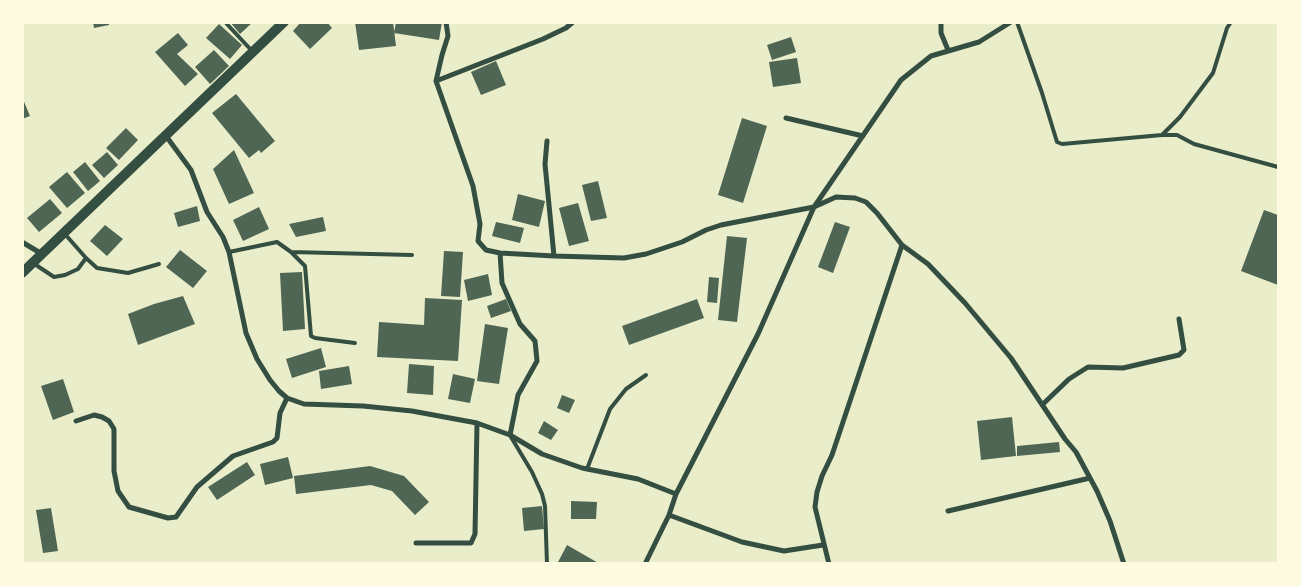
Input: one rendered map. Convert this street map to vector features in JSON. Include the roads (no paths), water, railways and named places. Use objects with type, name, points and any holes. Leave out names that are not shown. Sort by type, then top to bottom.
[{"type":"main road","points":[[22,273],[284,22]]},
{"type":"street","points":[[446,22],[448,36],[436,81],[473,186],[480,224],[478,241],[486,250],[500,253],[624,258],[646,254],[682,242],[706,230],[814,207],[836,197],[855,198],[866,202],[902,245],[928,264],[965,303],[1011,358],[1064,439],[1076,452],[1110,521],[1124,564]]},
{"type":"street","points":[[436,81],[543,39],[566,28],[572,22]]},
{"type":"street","points":[[941,22],[941,33],[948,50]]},
{"type":"street","points":[[645,564],[669,515],[676,494],[758,334],[814,207],[901,80],[931,56],[979,42],[1011,22]]},
{"type":"street","points":[[786,118],[863,136]]},
{"type":"street","points":[[166,136],[191,170],[207,212],[223,237],[229,252],[246,333],[257,359],[270,380],[287,398],[304,404],[363,406],[412,411],[477,423],[510,435],[542,454],[587,469],[638,479],[676,494]]},
{"type":"street","points":[[547,141],[545,164],[554,256]]},
{"type":"street","points":[[22,242],[42,254]]},
{"type":"street","points":[[829,564],[815,507],[817,492],[832,455],[902,245]]},
{"type":"street","points":[[500,253],[502,283],[520,324],[535,341],[537,361],[518,395],[510,435]]},
{"type":"street","points":[[1042,405],[1069,379],[1088,367],[1123,368],[1179,355],[1184,350],[1179,319]]},
{"type":"street","points":[[76,421],[94,415],[102,417],[114,429],[114,471],[118,491],[129,507],[168,518],[176,518],[197,487],[233,456],[273,442],[277,438],[280,413],[287,398]]},
{"type":"street","points":[[416,543],[471,543],[475,534],[477,423]]},
{"type":"street","points":[[948,511],[1090,478]]},
{"type":"street","points":[[669,515],[742,542],[784,551],[824,545]]},
{"type":"lane","points":[[225,22],[253,52]]},
{"type":"lane","points":[[1017,22],[1057,142],[1062,144],[1177,135],[1194,144],[1278,167]]},
{"type":"lane","points":[[1162,135],[1180,117],[1212,73],[1227,28],[1231,22]]},
{"type":"lane","points":[[64,234],[97,268],[128,274],[159,264]]},
{"type":"lane","points":[[229,252],[277,242],[291,252],[305,266],[311,336],[355,343]]},
{"type":"lane","points":[[291,252],[412,255]]},
{"type":"lane","points":[[33,263],[54,277],[65,275],[78,269],[86,258]]},
{"type":"lane","points":[[587,469],[610,409],[626,388],[646,375]]},
{"type":"lane","points":[[510,435],[517,450],[532,472],[542,494],[545,506],[547,564]]}]
